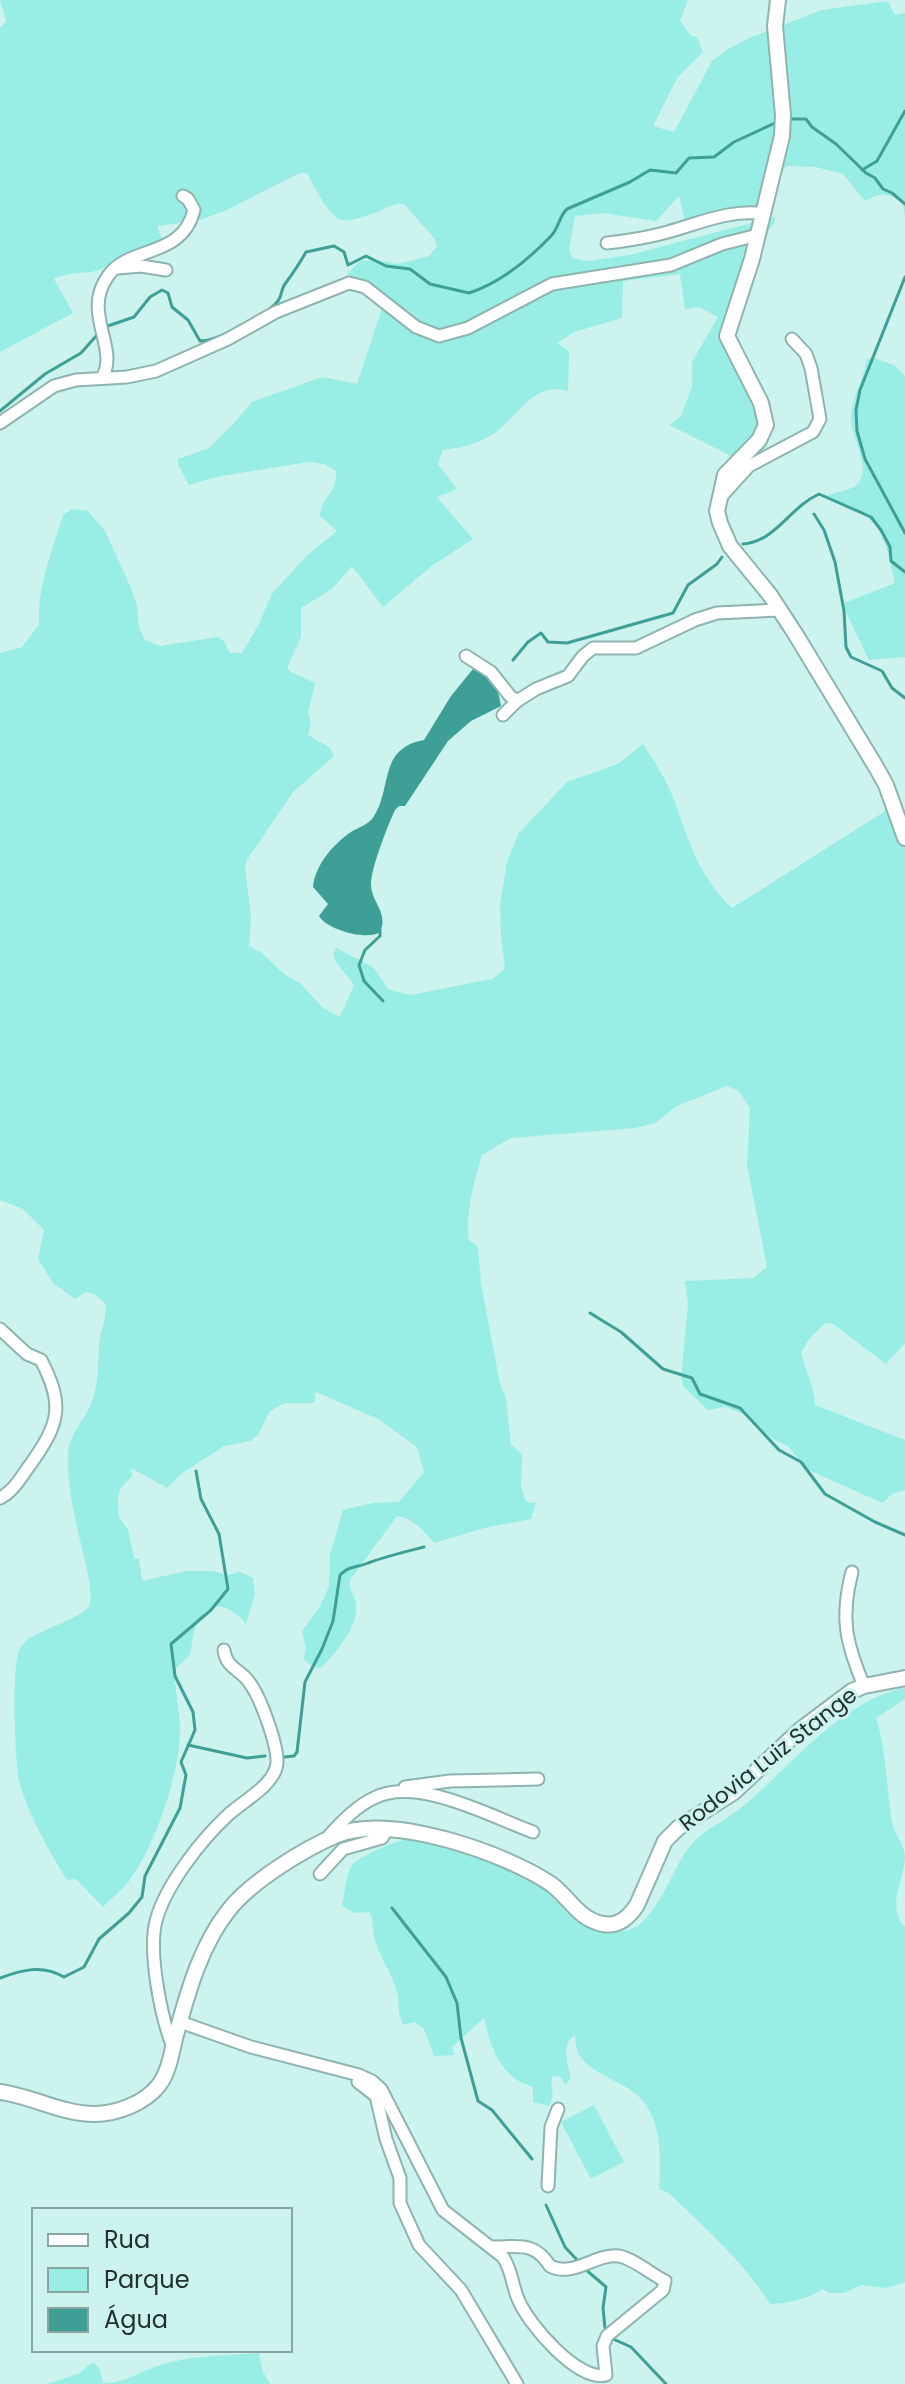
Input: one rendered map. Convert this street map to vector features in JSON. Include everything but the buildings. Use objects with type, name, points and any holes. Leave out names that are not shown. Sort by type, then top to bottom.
[{"type":"street","points":[[778,0],[775,26],[782,136],[764,214],[727,336],[761,403],[766,425],[759,440],[725,475],[717,511],[724,536],[779,610],[886,785],[905,838]]},
{"type":"street","points":[[102,378],[108,361],[97,310],[100,288],[114,268],[123,262],[155,252],[178,237],[187,227],[194,210],[183,196]]},
{"type":"street","points":[[607,243],[661,234],[714,218],[750,212],[764,214]]},
{"type":"street","points":[[0,423],[54,386],[156,371],[228,339],[276,312],[349,283],[365,287],[416,327],[439,336],[478,324],[552,284],[671,265],[722,244],[758,235]]},
{"type":"street","points":[[114,268],[141,266],[166,270]]},
{"type":"street","points":[[719,499],[749,466],[813,432],[818,426],[819,410],[810,362],[792,339]]},
{"type":"street","points":[[503,715],[536,689],[568,676],[593,648],[636,648],[717,613],[779,610]]},
{"type":"street","points":[[466,656],[491,672],[517,701]]},
{"type":"street","points":[[0,1329],[27,1354],[41,1360],[53,1386],[56,1411],[44,1446],[17,1484],[0,1498]]},
{"type":"street","points":[[852,1572],[846,1595],[845,1627],[864,1686]]},
{"type":"street","points":[[173,2047],[160,2007],[154,1943],[157,1919],[172,1887],[205,1840],[227,1816],[267,1782],[277,1762],[275,1745],[251,1684],[227,1663],[224,1650]]},
{"type":"street","name":"Rodovia Luiz Stange","points":[[0,2092],[79,2113],[116,2111],[150,2094],[160,2083],[196,1971],[229,1909],[273,1872],[324,1841],[350,1831],[386,1831],[437,1837],[492,1856],[552,1885],[590,1920],[614,1924],[631,1914],[670,1836],[734,1792],[833,1703],[864,1686],[905,1678]]},
{"type":"street","points":[[324,1841],[372,1798],[422,1783],[538,1779]]},
{"type":"street","points":[[398,1791],[434,1794],[533,1832]]},
{"type":"street","points":[[320,1874],[343,1849],[382,1838],[386,1831]]},
{"type":"street","points":[[180,2022],[251,2047],[372,2081],[381,2089],[435,2199],[454,2219],[492,2247],[510,2267],[518,2300],[538,2333],[580,2368],[606,2381],[603,2346],[607,2336],[658,2297],[665,2281],[622,2257],[562,2269],[550,2266],[543,2254],[531,2247],[492,2247]]},
{"type":"street","points":[[325,2067],[357,2081],[376,2096],[386,2139],[400,2178],[400,2203],[411,2231],[424,2253],[461,2290],[517,2384]]},
{"type":"street","points":[[548,2186],[551,2127],[558,2109]]},
{"type":"green space","points":[[0,0],[688,0],[680,21],[691,36],[697,37],[703,52],[677,78],[653,126],[674,132],[712,61],[749,38],[822,10],[888,1],[895,15],[905,13],[905,218],[903,203],[884,194],[865,201],[843,174],[816,167],[787,166],[775,179],[770,206],[685,222],[679,196],[656,221],[602,213],[575,216],[569,250],[572,258],[588,261],[629,255],[775,217],[775,223],[766,232],[742,241],[755,260],[736,329],[769,408],[770,436],[765,448],[745,463],[669,425],[681,416],[692,386],[692,362],[718,317],[699,307],[685,309],[680,274],[623,281],[622,318],[574,332],[557,343],[569,351],[568,391],[556,389],[537,395],[490,436],[443,450],[438,464],[457,489],[437,497],[473,539],[433,565],[383,607],[352,566],[332,589],[301,608],[301,637],[287,668],[315,683],[308,713],[311,723],[308,735],[329,747],[334,756],[293,792],[245,867],[251,918],[249,946],[301,984],[323,1008],[340,1017],[354,985],[334,959],[336,948],[373,967],[388,989],[410,995],[492,979],[505,969],[500,905],[507,862],[518,834],[567,782],[618,764],[643,744],[669,789],[704,872],[732,908],[895,805],[905,828],[905,1343],[886,1364],[833,1324],[825,1323],[801,1352],[815,1405],[905,1440],[905,1490],[892,1494],[882,1503],[807,1469],[788,1446],[773,1439],[743,1414],[726,1407],[708,1410],[684,1387],[681,1379],[688,1305],[685,1281],[753,1278],[767,1267],[747,1165],[750,1108],[739,1091],[727,1086],[677,1106],[655,1123],[635,1128],[511,1138],[482,1155],[471,1197],[468,1229],[469,1240],[478,1247],[481,1283],[500,1384],[506,1398],[511,1445],[522,1454],[521,1487],[526,1502],[536,1503],[531,1519],[484,1528],[434,1543],[418,1526],[397,1516],[350,1580],[356,1614],[350,1631],[321,1668],[312,1667],[304,1659],[306,1647],[302,1631],[319,1608],[329,1587],[330,1555],[343,1510],[372,1503],[399,1502],[424,1472],[417,1447],[378,1419],[316,1392],[314,1403],[285,1403],[270,1411],[258,1435],[250,1441],[224,1446],[181,1474],[167,1488],[131,1468],[132,1476],[120,1489],[119,1517],[128,1530],[134,1558],[139,1559],[142,1581],[186,1571],[213,1571],[228,1575],[240,1572],[253,1578],[255,1595],[246,1624],[225,1608],[212,1608],[206,1612],[195,1629],[190,1655],[175,1669],[180,1730],[171,1788],[157,1829],[139,1866],[103,1907],[76,1879],[67,1880],[46,1845],[19,1781],[15,1734],[17,1657],[20,1648],[34,1635],[72,1618],[90,1604],[89,1582],[72,1499],[68,1454],[71,1440],[95,1392],[106,1309],[105,1303],[94,1294],[86,1292],[75,1299],[53,1283],[38,1259],[44,1230],[23,1209],[0,1200],[0,653],[22,647],[39,625],[40,597],[46,570],[63,515],[72,509],[88,511],[105,531],[131,588],[139,628],[145,640],[160,646],[218,637],[230,653],[242,653],[272,594],[305,557],[337,531],[320,516],[335,484],[336,471],[324,464],[309,462],[216,477],[189,485],[178,459],[209,448],[252,402],[322,377],[357,384],[386,296],[347,274],[360,261],[398,264],[429,256],[437,246],[434,238],[404,204],[392,205],[354,219],[337,218],[322,200],[307,173],[300,173],[227,210],[200,220],[157,226],[163,241],[113,260],[99,270],[54,279],[73,313],[0,352],[0,28],[6,21]]},
{"type":"green space","points":[[874,358],[894,365],[905,376],[905,657],[869,660],[842,604],[895,583],[887,549],[869,518],[825,496],[852,488],[861,479],[862,462],[851,414],[867,359]]},
{"type":"green space","points":[[905,1687],[905,1699],[876,1718],[892,1822],[905,1856],[896,1901],[899,1919],[905,1927],[905,2282],[887,2288],[861,2285],[845,2293],[829,2293],[823,2289],[798,2300],[770,2304],[748,2273],[723,2246],[669,2193],[659,2189],[658,2136],[646,2105],[631,2090],[584,2061],[578,2053],[575,2035],[567,2048],[571,2078],[565,2085],[561,2077],[553,2076],[549,2106],[533,2102],[533,2087],[513,2076],[499,2061],[484,2018],[452,2047],[454,2055],[434,2056],[424,2029],[414,2022],[404,2025],[402,2021],[396,1989],[374,1937],[371,1914],[355,1913],[342,1906],[347,1879],[352,1865],[363,1857],[398,1841],[421,1839],[540,1874],[599,1925],[623,1931],[633,1928],[660,1900],[685,1853],[698,1838],[746,1804],[839,1720],[881,1695]]},
{"type":"green space","points":[[594,2105],[624,2162],[591,2179],[561,2122]]},
{"type":"green space","points":[[259,2353],[262,2370],[270,2384],[47,2384],[78,2374],[93,2362],[100,2369],[103,2383],[111,2383],[175,2361]]},
{"type":"water","points":[[473,669],[493,682],[501,706],[471,721],[448,741],[405,806],[395,810],[380,847],[371,884],[381,913],[380,932],[358,935],[330,926],[319,916],[328,904],[313,887],[321,864],[344,837],[372,819],[392,761],[409,745],[424,740],[451,696]]},
{"type":"waterway","points":[[862,170],[877,161],[905,111]]},
{"type":"waterway","points":[[791,119],[806,119],[875,178],[883,189],[905,204]]},
{"type":"waterway","points":[[105,327],[134,317],[150,297],[162,290],[168,293],[172,307],[188,320],[200,341],[218,337],[272,307],[306,252],[334,246],[344,252],[348,265],[366,256],[386,266],[410,269],[430,284],[469,293],[503,277],[533,253],[554,233],[567,209],[650,170],[676,173],[689,158],[714,157],[734,142],[775,123]]},
{"type":"waterway","points":[[905,277],[860,390],[856,410],[857,431],[865,459],[905,533]]},
{"type":"waterway","points":[[0,411],[45,374],[81,353],[97,335]]},
{"type":"waterway","points":[[743,544],[764,537],[819,494],[871,517],[890,547],[891,561],[905,572]]},
{"type":"waterway","points":[[814,514],[824,530],[835,562],[844,611],[846,647],[851,657],[882,671],[892,688],[905,698]]},
{"type":"waterway","points":[[513,660],[528,642],[541,633],[548,642],[567,643],[673,613],[688,585],[722,557]]},
{"type":"waterway","points":[[380,930],[380,936],[365,950],[359,965],[364,981],[383,1001]]},
{"type":"waterway","points":[[590,1313],[621,1332],[663,1369],[692,1378],[700,1394],[740,1408],[779,1450],[801,1462],[825,1494],[905,1535]]},
{"type":"waterway","points":[[0,1978],[40,1969],[64,1977],[84,1967],[99,1939],[142,1897],[145,1876],[180,1808],[186,1775],[181,1762],[195,1730],[193,1712],[175,1676],[171,1644],[211,1610],[228,1589],[219,1534],[201,1499],[196,1471]]},
{"type":"waterway","points":[[284,1757],[294,1756],[297,1752],[305,1682],[333,1621],[340,1575],[350,1568],[424,1547]]},
{"type":"waterway","points":[[188,1745],[247,1758],[265,1756]]},
{"type":"waterway","points":[[392,1908],[446,1977],[457,2003],[461,2038],[478,2101],[492,2110],[532,2159]]},
{"type":"waterway","points":[[546,2205],[565,2247],[578,2261]]},
{"type":"waterway","points":[[585,2269],[606,2287],[603,2308],[605,2328]]},
{"type":"waterway","points":[[611,2338],[631,2347],[666,2384]]}]
